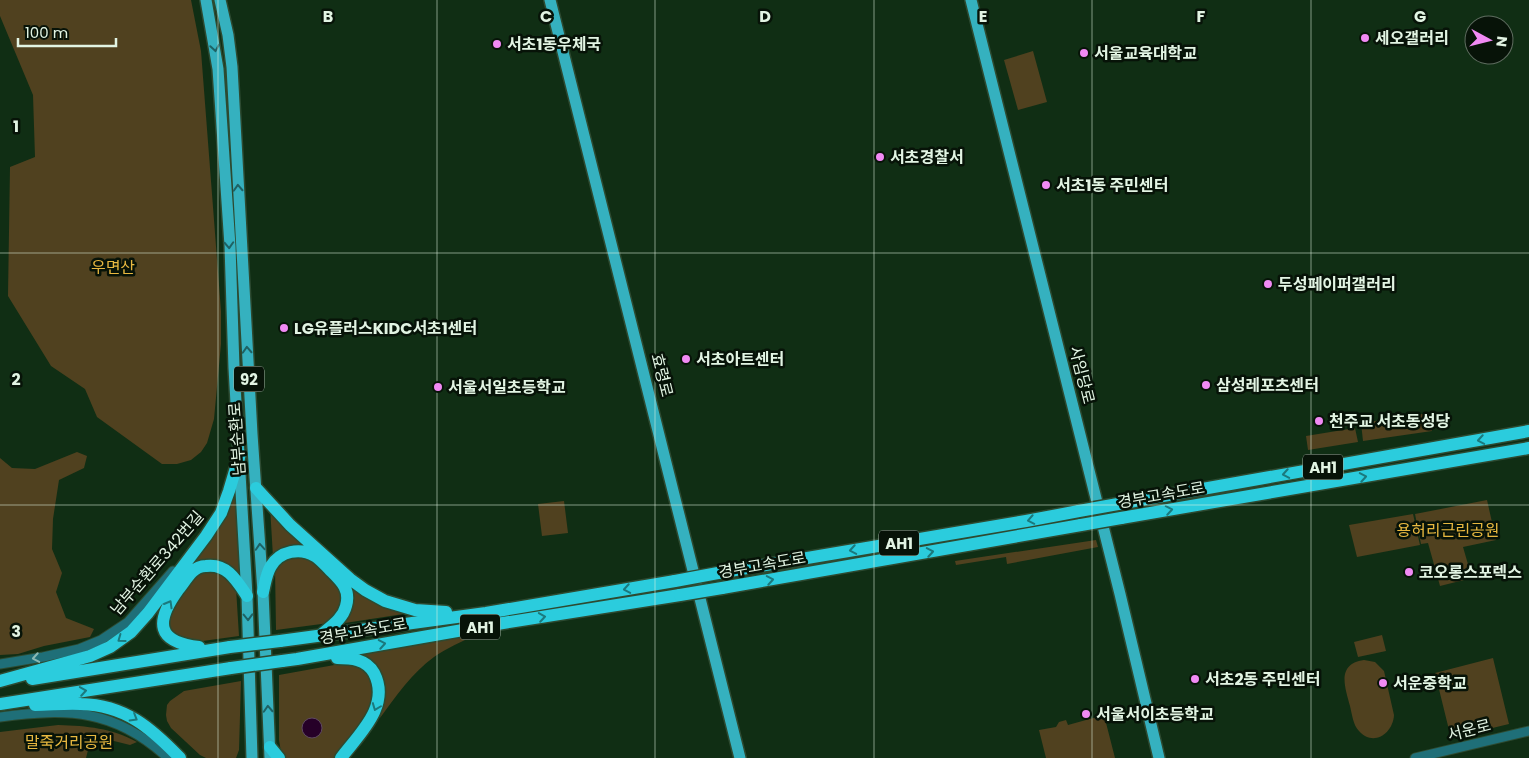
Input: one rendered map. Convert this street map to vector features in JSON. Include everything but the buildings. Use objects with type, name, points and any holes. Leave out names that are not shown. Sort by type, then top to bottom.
[{"type":"highway","name":"경부고속도로","points":[[0,685],[214,649],[486,613],[1026,521],[1529,431]]},
{"type":"highway","name":"경부고속도로","points":[[0,706],[297,659],[502,623],[722,588],[1529,448]]},
{"type":"highway","points":[[0,681],[90,656],[110,647],[131,632],[148,614],[206,536],[220,513],[240,454]]},
{"type":"highway","points":[[256,488],[290,525],[350,579],[385,601],[415,610],[486,613]]},
{"type":"highway","points":[[263,592],[270,568],[280,557],[296,552],[307,553],[316,557],[343,583],[347,595],[346,607],[343,613],[321,635]]},
{"type":"highway","points":[[214,649],[184,645],[171,638],[164,629],[163,622],[168,603],[193,571],[207,566],[218,567],[227,571],[236,579],[247,596]]},
{"type":"highway","points":[[297,659],[353,658],[366,664],[375,675],[379,690],[379,701],[376,710],[341,758]]},
{"type":"highway","points":[[0,706],[82,704],[115,709],[128,714],[140,722],[180,758]]},
{"type":"highway","points":[[270,753],[279,758]]},
{"type":"main road","name":"남부순환로","points":[[206,0],[218,68],[230,246],[234,368],[247,596],[252,758]]},
{"type":"main road","name":"남부순환로","points":[[220,0],[228,35],[232,67],[263,592],[270,753]]},
{"type":"main road","name":"효령로","points":[[550,0],[740,758]]},
{"type":"main road","name":"사임당로","points":[[971,0],[1120,594],[1159,758]]},
{"type":"street","name":"남부순환로342번길","points":[[0,664],[79,649],[101,640],[128,622],[220,513]]},
{"type":"street","points":[[0,717],[52,712],[84,714],[102,718],[128,728],[156,746],[168,758]]},
{"type":"street","name":"서운로","points":[[1415,758],[1529,731]]},
{"type":"green space","name":"우면산","points":[[0,0],[191,0],[201,51],[221,311],[221,344],[214,419],[207,443],[201,452],[191,460],[177,464],[162,464],[97,417],[85,389],[51,366],[8,296],[10,167],[35,157],[33,95],[0,16]]},
{"type":"green space","points":[[1033,51],[1047,102],[1018,110],[1004,60]]},
{"type":"green space","points":[[1429,413],[1432,431],[1363,441],[1361,423]]},
{"type":"green space","points":[[1355,428],[1358,442],[1308,450],[1306,436]]},
{"type":"green space","points":[[77,452],[87,456],[84,468],[59,480],[53,519],[52,549],[62,573],[56,592],[66,618],[94,629],[90,637],[44,646],[18,654],[0,655],[0,458],[12,468],[35,469]]},
{"type":"green space","points":[[237,480],[241,577],[231,569],[187,570],[210,542],[225,517]]},
{"type":"green space","name":"용허리근린공원","points":[[1487,500],[1496,540],[1463,547],[1472,578],[1440,586],[1428,543],[1421,544],[1415,514]]},
{"type":"green space","points":[[564,501],[568,533],[542,536],[538,504]]},
{"type":"green space","points":[[270,506],[315,553],[273,557]]},
{"type":"green space","points":[[1413,514],[1420,545],[1357,557],[1349,525]]},
{"type":"green space","points":[[1096,540],[1098,547],[1007,564],[1006,557],[956,565],[955,561]]},
{"type":"green space","points":[[293,556],[306,556],[339,586],[345,602],[329,623],[276,630],[275,568]]},
{"type":"green space","points":[[209,570],[220,572],[236,588],[239,636],[188,643],[170,630],[169,611],[197,575]]},
{"type":"green space","points":[[350,586],[410,613],[345,623],[353,605]]},
{"type":"green space","points":[[475,635],[426,663],[405,685],[380,718],[383,699],[357,653]]},
{"type":"green space","points":[[1382,635],[1386,651],[1358,657],[1354,642]]},
{"type":"green space","points":[[1493,658],[1509,724],[1451,738],[1435,673]]},
{"type":"green space","points":[[1364,660],[1375,662],[1384,671],[1394,715],[1390,728],[1386,733],[1376,738],[1364,736],[1355,726],[1345,684],[1346,671],[1349,666]]},
{"type":"green space","points":[[351,662],[358,664],[367,673],[372,684],[376,703],[337,758],[285,758],[281,752],[279,740],[279,675]]},
{"type":"green space","points":[[241,681],[239,750],[236,758],[206,758],[200,755],[171,728],[167,721],[167,705],[184,691]]},
{"type":"green space","points":[[1104,715],[1115,758],[1046,758],[1039,730],[1056,727],[1059,722],[1066,720],[1068,725]]},
{"type":"green space","name":"말죽거리공원","points":[[58,725],[99,729],[137,742],[130,745],[91,738],[86,758],[0,758],[0,732]]},
{"type":"shaded area","points":[[312,718],[319,721],[322,728],[319,735],[312,738],[305,735],[302,728],[305,721]]},
{"type":"place","name":"세오갤러리","points":[[1365,38]]},
{"type":"place","name":"서초1동우체국","points":[[497,44]]},
{"type":"place","name":"서울교육대학교","points":[[1084,53]]},
{"type":"place","name":"서초경찰서","points":[[880,157]]},
{"type":"place","name":"서초1동 주민센터","points":[[1046,185]]},
{"type":"place","name":"두성페이퍼갤러리","points":[[1268,284]]},
{"type":"place","name":"LG유플러스KIDC서초1센터","points":[[284,328]]},
{"type":"place","name":"서초아트센터","points":[[686,359]]},
{"type":"place","name":"삼성레포츠센터","points":[[1206,385]]},
{"type":"place","name":"서울서일초등학교","points":[[438,387]]},
{"type":"place","name":"천주교 서초동성당","points":[[1319,421]]},
{"type":"place","name":"코오롱스포렉스","points":[[1409,572]]},
{"type":"place","name":"서초2동 주민센터","points":[[1195,679]]},
{"type":"place","name":"서운중학교","points":[[1383,683]]},
{"type":"place","name":"서울서이초등학교","points":[[1086,714]]}]
